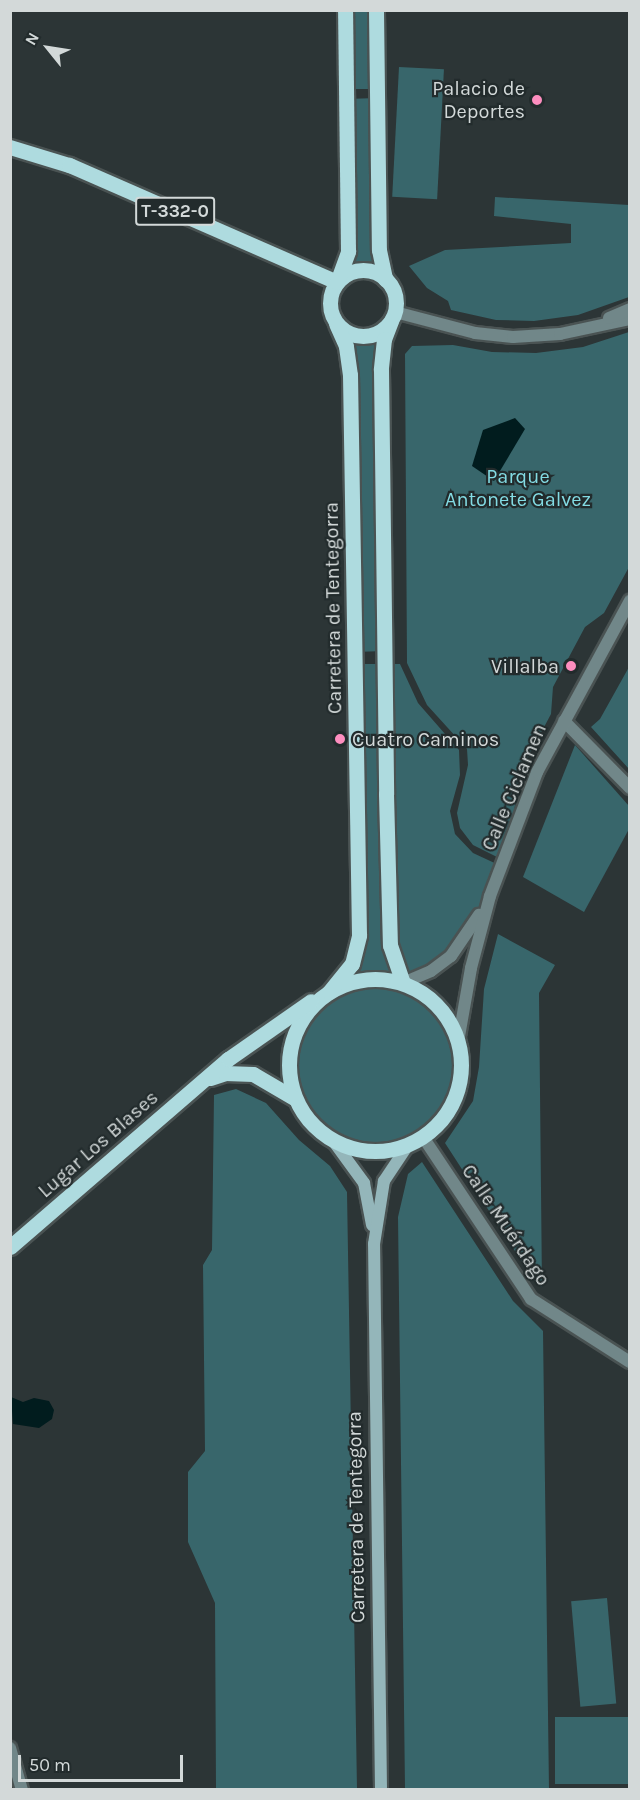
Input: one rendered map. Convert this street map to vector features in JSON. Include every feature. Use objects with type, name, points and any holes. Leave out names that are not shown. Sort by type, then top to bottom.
[{"type":"main road","points":[[345,10],[348,251],[329,301],[336,324],[361,337],[375,334],[393,316]]},
{"type":"main road","points":[[375,10],[379,250],[385,279],[395,294],[393,316],[384,339],[381,370],[390,945],[403,983]]},
{"type":"main road","name":"T-332-0","points":[[10,147],[69,165],[337,282]]},
{"type":"main road","points":[[337,282],[358,270],[373,271],[385,279]]},
{"type":"main road","name":"Carretera de Tentegorra","points":[[327,994],[352,964],[359,935],[350,375],[346,346],[336,324]]},
{"type":"main road","points":[[365,979],[403,983],[436,1004],[458,1042],[461,1069],[456,1095],[443,1118],[423,1137],[408,1145],[370,1152],[334,1142],[310,1123],[294,1098],[288,1070],[292,1041],[304,1016],[327,994],[365,979]]},
{"type":"main road","name":"Lugar Los Blases","points":[[10,1247],[186,1095],[284,1018],[327,994]]},
{"type":"main road","name":"Lugar Los Blases","points":[[186,1095],[214,1076],[238,1072],[274,1083],[294,1098]]},
{"type":"main road","name":"Carretera de Tentegorra","points":[[334,1142],[364,1183],[374,1244],[381,1790]]},
{"type":"main road","name":"Carretera de Tentegorra","points":[[374,1244],[384,1181],[408,1145]]},
{"type":"street","points":[[580,330],[630,309]]},
{"type":"street","points":[[393,316],[494,336],[535,336],[580,330],[630,319]]},
{"type":"street","name":"Calle Ciclamen","points":[[458,1042],[471,968],[490,896],[537,772],[630,601]]},
{"type":"street","points":[[564,721],[630,788]]},
{"type":"street","name":"Calle Ciclamen","points":[[403,983],[431,971],[451,956],[490,896]]},
{"type":"street","name":"Calle Muérdago","points":[[423,1137],[531,1299],[630,1362]]},
{"type":"street","points":[[10,1748],[22,1790]]},
{"type":"green space","points":[[345,11],[376,11],[376,89],[345,89]]},
{"type":"green space","points":[[399,67],[444,69],[437,199],[392,197]]},
{"type":"green space","points":[[377,98],[379,274],[365,270],[345,275],[346,99]]},
{"type":"green space","points":[[495,197],[629,205],[629,297],[578,315],[534,321],[496,320],[451,310],[448,301],[427,288],[409,266],[445,250],[571,243],[571,224],[494,216]]},
{"type":"green space","points":[[381,331],[384,651],[355,652],[347,333],[361,337]]},
{"type":"green space","name":"Parque Antonete Galvez","points":[[629,332],[629,567],[604,613],[585,627],[553,687],[551,714],[524,765],[503,860],[473,845],[460,828],[457,813],[468,765],[467,749],[427,705],[407,663],[405,354],[412,346],[453,345],[492,352],[536,353],[583,347]]},
{"type":"green space","points":[[355,664],[400,664],[418,703],[459,750],[460,775],[450,811],[455,834],[473,853],[501,866],[490,896],[460,945],[404,984],[436,1004],[454,1032],[461,1069],[450,1107],[423,1137],[383,1151],[345,1147],[317,1130],[294,1098],[288,1070],[292,1041],[304,1015],[352,964]]},
{"type":"green space","points":[[629,667],[629,769],[591,727],[600,719]]},
{"type":"green space","points":[[575,745],[629,806],[629,829],[584,912],[523,877]]},
{"type":"green space","points":[[498,934],[555,965],[539,993],[542,1287],[537,1285],[445,1143],[473,1101],[479,1067],[484,989]]},
{"type":"green space","points":[[236,1089],[266,1103],[299,1140],[330,1166],[347,1192],[357,1789],[216,1789],[215,1603],[188,1542],[188,1472],[205,1451],[203,1265],[212,1250],[214,1095]]},
{"type":"green space","points":[[422,1162],[513,1301],[543,1331],[549,1789],[405,1789],[398,1217],[408,1174]]},
{"type":"green space","points":[[607,1598],[616,1704],[580,1707],[571,1601]]},
{"type":"green space","points":[[555,1717],[629,1717],[629,1784],[555,1784]]},
{"type":"shaded area","points":[[515,418],[525,429],[494,481],[472,466],[483,430]]},
{"type":"shaded area","points":[[11,1397],[23,1402],[34,1398],[49,1401],[54,1410],[52,1419],[39,1428],[13,1424]]},
{"type":"place","name":"Palacio de Deportes","points":[[537,100]]},
{"type":"place","name":"Villalba","points":[[571,666]]},
{"type":"place","name":"Cuatro Caminos","points":[[340,739]]}]
